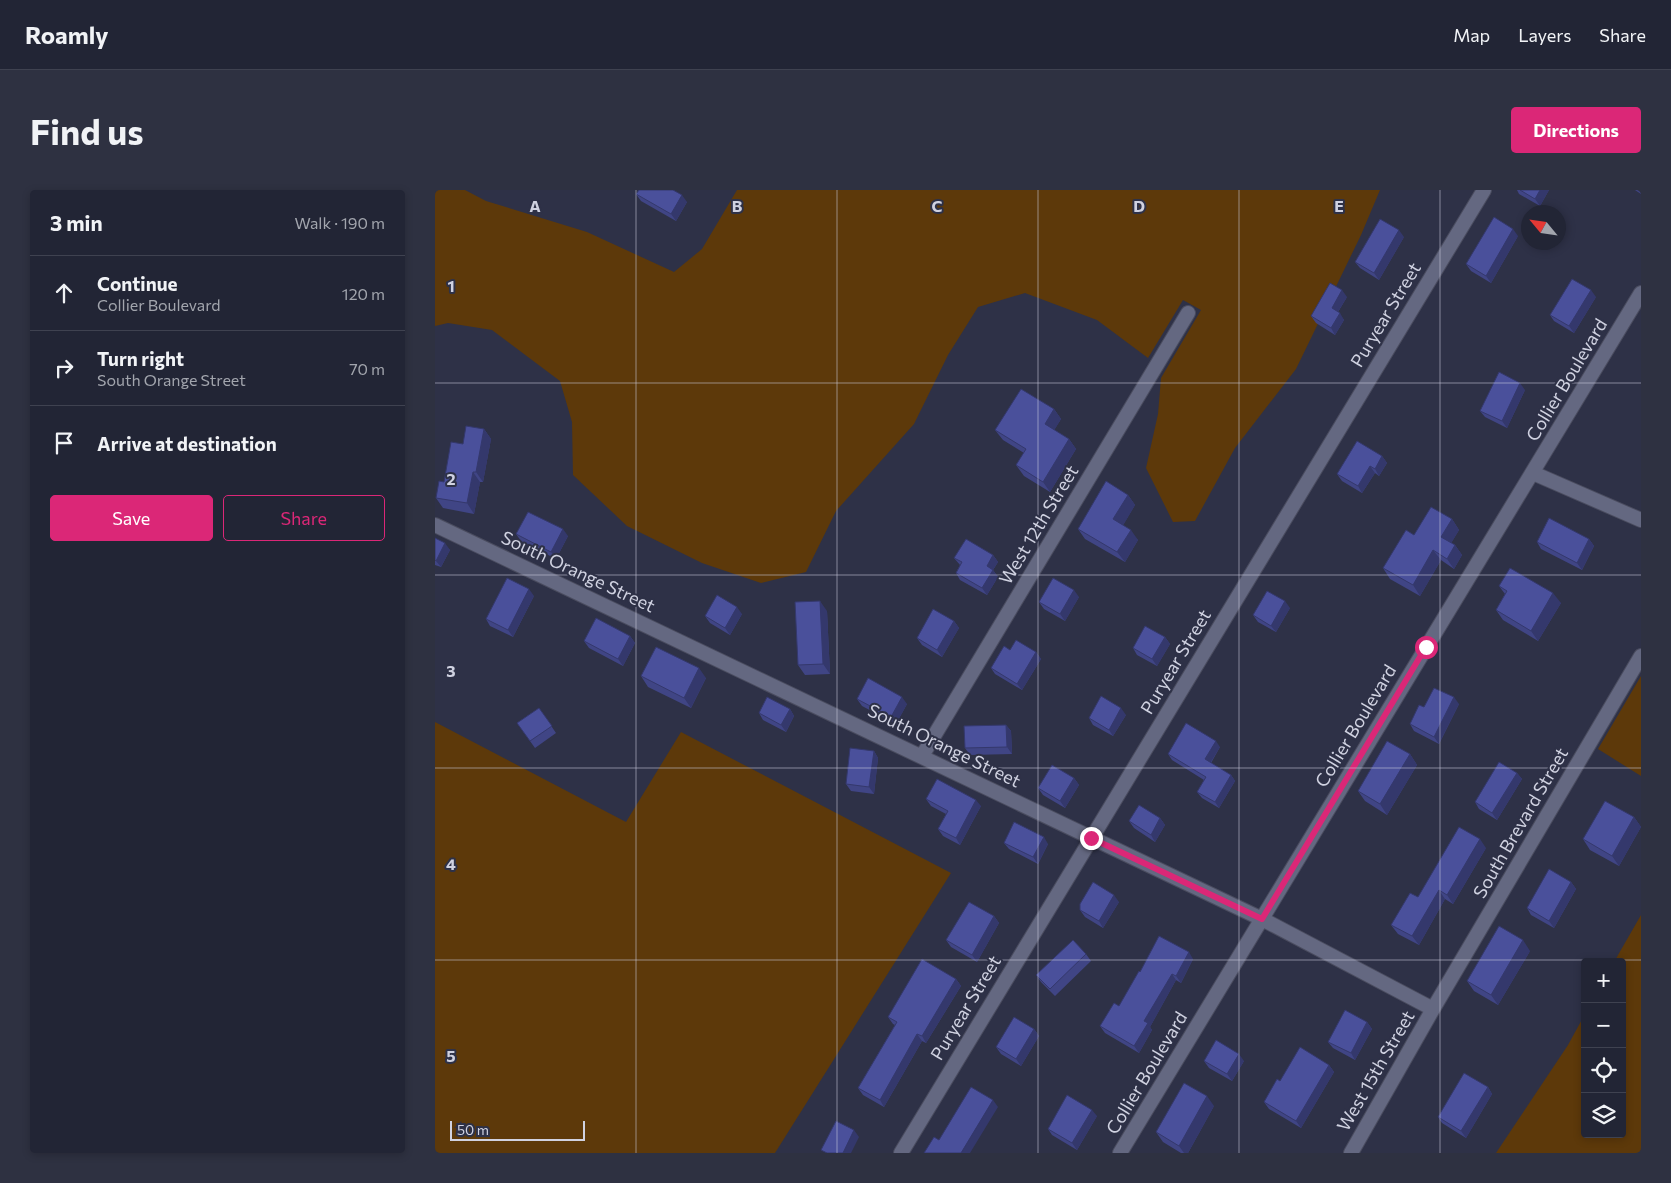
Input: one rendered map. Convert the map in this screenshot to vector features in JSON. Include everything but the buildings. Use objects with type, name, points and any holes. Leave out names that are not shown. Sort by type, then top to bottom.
[{"type":"street","name":"Puryear Street","points":[[901,1153],[1484,190]]},
{"type":"street","name":"Collier Boulevard","points":[[1120,1153],[1641,294]]},
{"type":"street","name":"West 12th Street","points":[[922,756],[1188,313]]},
{"type":"street","points":[[1533,473],[1641,520]]},
{"type":"street","name":"South Orange Street","points":[[435,525],[1262,919],[1433,1008]]},
{"type":"street","name":"South Brevard Street","points":[[1433,1008],[1641,656]]},
{"type":"street","name":"West 15th Street","points":[[1351,1153],[1433,1008]]},
{"type":"shaded area","points":[[435,190],[465,190],[486,201],[587,232],[674,272],[702,249],[737,190],[1380,190],[1361,235],[1296,369],[1235,448],[1195,521],[1173,522],[1146,468],[1158,414],[1161,378],[1201,310],[1183,300],[1148,358],[1097,320],[1025,293],[978,307],[948,355],[914,424],[836,511],[806,572],[761,583],[702,563],[627,526],[573,475],[572,422],[560,381],[492,330],[448,323],[435,326]]},
{"type":"shaded area","points":[[1641,676],[1641,776],[1598,749]]},
{"type":"shaded area","points":[[435,722],[626,822],[681,732],[951,873],[775,1153],[435,1153]]},
{"type":"shaded area","points":[[1641,915],[1641,1153],[1496,1153],[1568,1045],[1581,1021],[1581,1138],[1626,1138],[1626,958],[1616,958]]},
{"type":"route","points":[[1091,838],[1262,919],[1426,647]]}]
